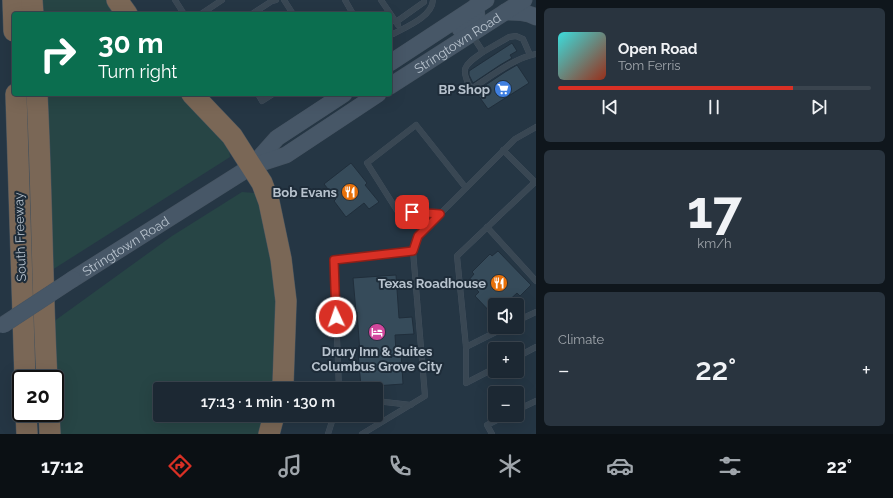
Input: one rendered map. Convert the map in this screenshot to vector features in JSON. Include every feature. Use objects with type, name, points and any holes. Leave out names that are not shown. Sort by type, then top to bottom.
[{"type":"highway","points":[[13,0],[13,12]]},
{"type":"highway","points":[[32,0],[33,12]]},
{"type":"highway","points":[[117,0],[126,12]]},
{"type":"highway","name":"South Freeway","points":[[16,96],[25,370]]},
{"type":"highway","points":[[37,96],[47,370]]},
{"type":"highway","points":[[194,96],[232,136],[262,183],[269,202],[282,259],[286,301],[283,382]]},
{"type":"highway","points":[[26,422],[27,434]]},
{"type":"highway","points":[[49,422],[50,434]]},
{"type":"highway","points":[[269,434],[272,422]]},
{"type":"main road","name":"Stringtown Road","points":[[392,85],[524,0]]},
{"type":"main road","name":"Stringtown Road","points":[[392,62],[481,3]]},
{"type":"main road","points":[[392,74],[477,18],[481,3]]},
{"type":"main road","points":[[505,12],[532,14],[536,17]]},
{"type":"main road","name":"Stringtown Road","points":[[252,166],[277,138],[341,96]]},
{"type":"main road","name":"Stringtown Road","points":[[0,327],[252,166],[286,155],[363,100],[373,96]]},
{"type":"lane","points":[[175,0],[183,12]]},
{"type":"lane","points":[[204,12],[222,0]]},
{"type":"lane","points":[[255,12],[273,0]]},
{"type":"lane","points":[[284,0],[292,12]]},
{"type":"lane","points":[[345,0],[352,12]]},
{"type":"lane","points":[[381,0],[389,12]]},
{"type":"lane","points":[[396,22],[424,2],[424,0]]},
{"type":"lane","points":[[392,34],[413,24],[428,12],[433,4],[433,0]]},
{"type":"lane","points":[[392,16],[401,30]]},
{"type":"lane","points":[[471,33],[484,52]]},
{"type":"lane","points":[[516,36],[523,39],[533,55],[514,61],[470,89],[465,79],[464,70],[469,62],[508,37],[516,36]]},
{"type":"lane","points":[[259,96],[262,101],[270,96]]},
{"type":"lane","points":[[440,214],[398,212],[367,163],[416,125],[466,188]]},
{"type":"lane","points":[[362,434],[425,396],[413,251],[418,236],[514,139],[536,127]]},
{"type":"lane","points":[[488,372],[466,383],[466,347],[457,256],[536,182],[503,150]]},
{"type":"lane","points":[[487,227],[536,281]]},
{"type":"lane","points":[[339,382],[334,260],[413,251]]},
{"type":"lane","points":[[524,318],[536,312]]},
{"type":"lane","points":[[466,347],[492,334]]},
{"type":"lane","points":[[524,353],[536,347]]},
{"type":"lane","points":[[524,407],[536,401]]},
{"type":"lane","points":[[383,402],[411,405]]},
{"type":"lane","points":[[328,434],[332,422]]},
{"type":"lane","points":[[492,434],[487,425],[493,422]]},
{"type":"green space","points":[[42,0],[109,0],[117,12],[42,12]]},
{"type":"green space","points":[[45,96],[188,96],[229,149],[230,157],[52,270]]},
{"type":"green space","points":[[242,192],[255,193],[277,264],[272,382],[153,382],[153,422],[263,422],[258,434],[58,434],[57,422],[64,422],[64,370],[55,370],[53,322],[172,236]]},
{"type":"building","points":[[512,43],[517,51],[510,55],[512,58],[473,83],[469,75],[469,71]]},
{"type":"building","name":"BP Shop","points":[[517,65],[529,83],[488,109],[478,95],[480,93],[478,90]]},
{"type":"building","name":"Bob Evans","points":[[351,163],[367,183],[365,185],[379,202],[369,209],[364,203],[346,217],[334,201],[336,199],[324,184]]},
{"type":"building","name":"Texas Roadhouse","points":[[498,251],[531,285],[520,296],[517,293],[512,298],[488,298],[488,310],[475,296],[479,292],[468,281],[474,274],[472,272],[490,254],[492,256]]},
{"type":"building","name":"Drury Inn & Suites Columbus Grove City","points":[[396,275],[399,318],[412,317],[414,334],[395,335],[396,352],[401,352],[403,384],[383,385],[383,382],[361,382],[358,353],[360,353],[353,278]]},
{"type":"place","name":"BP Shop","points":[[503,89]]},
{"type":"place","name":"Bob Evans","points":[[350,192]]},
{"type":"place","name":"Texas Roadhouse","points":[[499,283]]},
{"type":"place","name":"Drury Inn & Suites Columbus Grove City","points":[[377,332]]},
{"type":"route","points":[[336,317],[334,260],[413,251],[418,236],[440,214],[412,212]]}]
